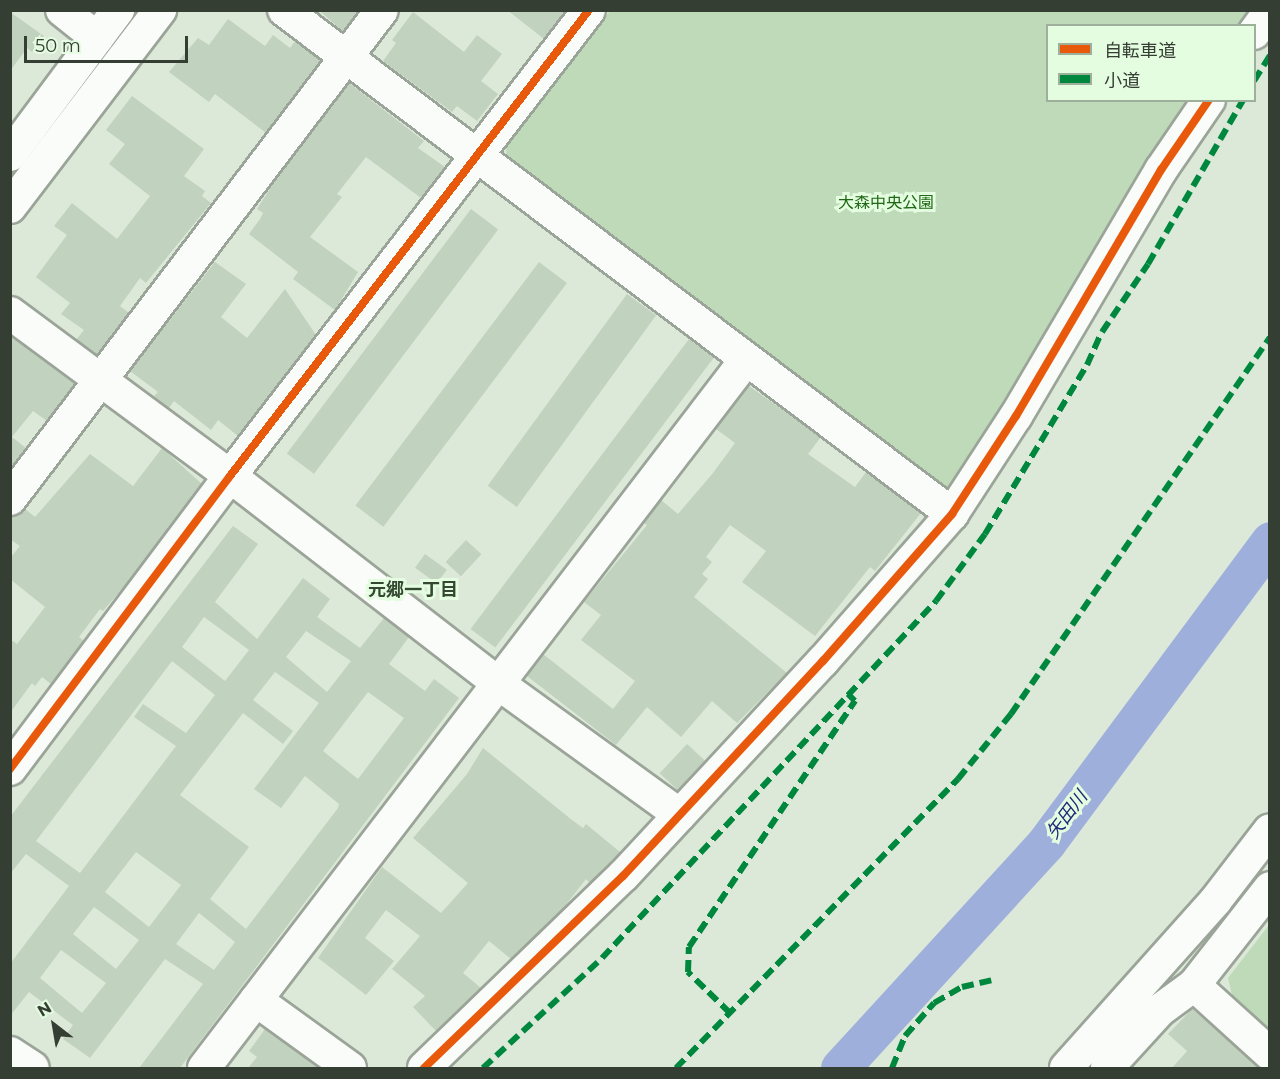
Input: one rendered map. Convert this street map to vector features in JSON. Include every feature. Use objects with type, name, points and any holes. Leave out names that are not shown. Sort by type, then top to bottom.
[{"type":"street","points":[[62,10],[97,38]]},
{"type":"street","points":[[10,154],[118,10]]},
{"type":"street","points":[[10,207],[160,10]]},
{"type":"street","points":[[284,10],[477,154],[745,361],[952,514]]},
{"type":"street","points":[[10,499],[382,10]]},
{"type":"street","points":[[10,769],[230,476],[589,10]]},
{"type":"street","points":[[1256,30],[1269,11]]},
{"type":"street","points":[[424,1068],[623,876],[952,514],[1016,416],[1161,170],[1208,102]]},
{"type":"street","points":[[10,313],[230,476],[499,684],[680,815]]},
{"type":"street","points":[[204,1068],[745,361]]},
{"type":"street","points":[[1066,1068],[1216,900],[1269,830]]},
{"type":"street","points":[[1107,1068],[1160,1010],[1194,985],[1269,888]]},
{"type":"street","points":[[1194,985],[1269,1054]]},
{"type":"street","points":[[256,1000],[350,1068]]},
{"type":"street","points":[[10,1053],[33,1068]]},
{"type":"green space","name":"大森中央公園","points":[[610,11],[1264,11],[1253,24],[1046,24],[1046,102],[1192,102],[1148,160],[956,487],[946,489],[507,159],[506,148]]},
{"type":"green space","points":[[1269,925],[1269,1028],[1232,995],[1228,978]]},
{"type":"building","points":[[319,10],[359,10],[343,32]]},
{"type":"building","points":[[507,10],[566,10],[544,39]]},
{"type":"building","points":[[10,12],[44,36],[32,52],[27,48],[10,71]]},
{"type":"building","points":[[413,12],[464,52],[477,35],[502,54],[481,81],[498,94],[477,121],[457,106],[452,112],[383,61],[396,43],[392,40]]},
{"type":"building","points":[[228,19],[265,46],[273,35],[290,48],[295,41],[321,60],[266,133],[215,94],[209,102],[169,72],[198,38],[209,45]]},
{"type":"building","points":[[349,83],[424,141],[418,148],[445,167],[421,198],[366,157],[337,194],[342,197],[310,237],[358,272],[335,310],[293,279],[298,272],[249,234],[263,213],[257,209],[273,184]]},
{"type":"building","points":[[132,96],[204,149],[184,176],[205,191],[202,196],[211,203],[146,283],[140,278],[120,306],[129,313],[97,355],[76,340],[84,330],[61,314],[70,303],[36,277],[67,235],[54,226],[72,203],[117,239],[150,196],[109,164],[125,144],[106,130]]},
{"type":"building","points":[[471,209],[498,229],[314,474],[287,453]]},
{"type":"building","points":[[215,262],[246,284],[221,317],[247,338],[285,289],[316,335],[238,436],[218,420],[211,430],[174,401],[169,408],[154,396],[158,392],[130,371]]},
{"type":"building","points":[[539,262],[567,283],[383,527],[355,506]]},
{"type":"building","points":[[627,294],[656,315],[517,507],[488,486]]},
{"type":"building","points":[[10,336],[75,384],[47,421],[33,411],[12,437],[26,448],[10,469]]},
{"type":"building","points":[[689,339],[714,358],[495,648],[471,629]]},
{"type":"building","points":[[749,386],[821,437],[808,454],[855,487],[866,472],[921,513],[875,571],[870,567],[815,636],[742,582],[766,551],[730,525],[706,557],[712,562],[702,574],[708,579],[694,597],[787,673],[737,723],[712,701],[681,737],[647,707],[616,745],[527,676],[543,654],[613,709],[635,681],[581,640],[601,615],[584,602],[647,525],[644,523],[661,500],[678,514],[713,473],[735,443],[716,429]]},
{"type":"building","points":[[162,448],[202,484],[132,577],[103,611],[100,609],[79,637],[84,641],[51,684],[42,677],[35,686],[32,683],[10,713],[10,639],[17,644],[45,607],[10,579],[10,558],[20,546],[10,539],[10,517],[25,509],[35,517],[90,454],[133,486]]},
{"type":"building","points":[[233,526],[258,544],[215,602],[257,639],[303,578],[330,599],[317,617],[360,648],[384,618],[409,637],[389,664],[425,691],[434,679],[459,698],[180,1068],[139,1068],[203,984],[165,959],[90,1058],[63,1039],[73,1025],[29,992],[10,1016],[10,964],[69,886],[26,854],[10,874],[10,817]],"holes":[[[204,617],[249,650],[225,681],[182,647]],[[306,631],[351,661],[327,692],[286,657]],[[172,661],[215,695],[186,733],[143,704],[134,717],[176,746],[80,873],[36,841]],[[275,672],[319,703],[254,789],[281,808],[305,776],[339,804],[246,929],[210,899],[249,847],[180,795],[243,713],[283,744],[293,731],[253,700]],[[368,692],[404,718],[358,779],[323,751]],[[136,852],[181,885],[149,927],[105,892]],[[94,907],[139,940],[116,969],[73,934]],[[199,913],[235,942],[214,970],[176,944]],[[61,950],[106,983],[82,1013],[40,978]]]},
{"type":"building","points":[[466,540],[481,554],[461,576],[446,562]]},
{"type":"building","points":[[425,554],[447,570],[437,584],[415,568]]},
{"type":"building","points":[[687,744],[705,761],[678,790],[660,773]]},
{"type":"building","points":[[483,748],[572,820],[583,828],[586,824],[620,852],[590,883],[586,879],[561,911],[511,959],[489,941],[463,973],[481,988],[436,1031],[413,1007],[425,996],[392,969],[420,936],[386,910],[365,938],[394,961],[366,995],[318,958],[382,867],[441,913],[468,883],[413,838],[467,774]]},
{"type":"building","points":[[1192,1009],[1260,1068],[1172,1068],[1187,1051],[1168,1034]]},
{"type":"building","points":[[265,1029],[320,1068],[248,1068],[257,1057],[249,1051]]},
{"type":"waterway","name":"矢田川","points":[[840,1068],[1046,843],[1270,541]]},
{"type":"marked path","points":[[1256,78],[1270,55]]},
{"type":"marked path","points":[[483,1068],[602,958],[936,601],[985,534],[1087,365],[1102,332],[1148,264],[1242,102]]},
{"type":"marked path","points":[[676,1068],[958,779],[1011,714],[1270,337]]},
{"type":"marked path","points":[[730,1013],[688,972],[689,947],[855,701],[848,694]]},
{"type":"marked path","points":[[892,1068],[905,1036],[934,1003],[962,987],[993,980]]},
{"type":"cycle path","points":[[10,769],[230,476],[589,10]]},
{"type":"cycle path","points":[[424,1068],[623,876],[823,661],[952,514],[1016,416],[1161,170],[1208,102]]},
{"type":"district","name":"元郷一丁目","points":[[413,590]]}]
